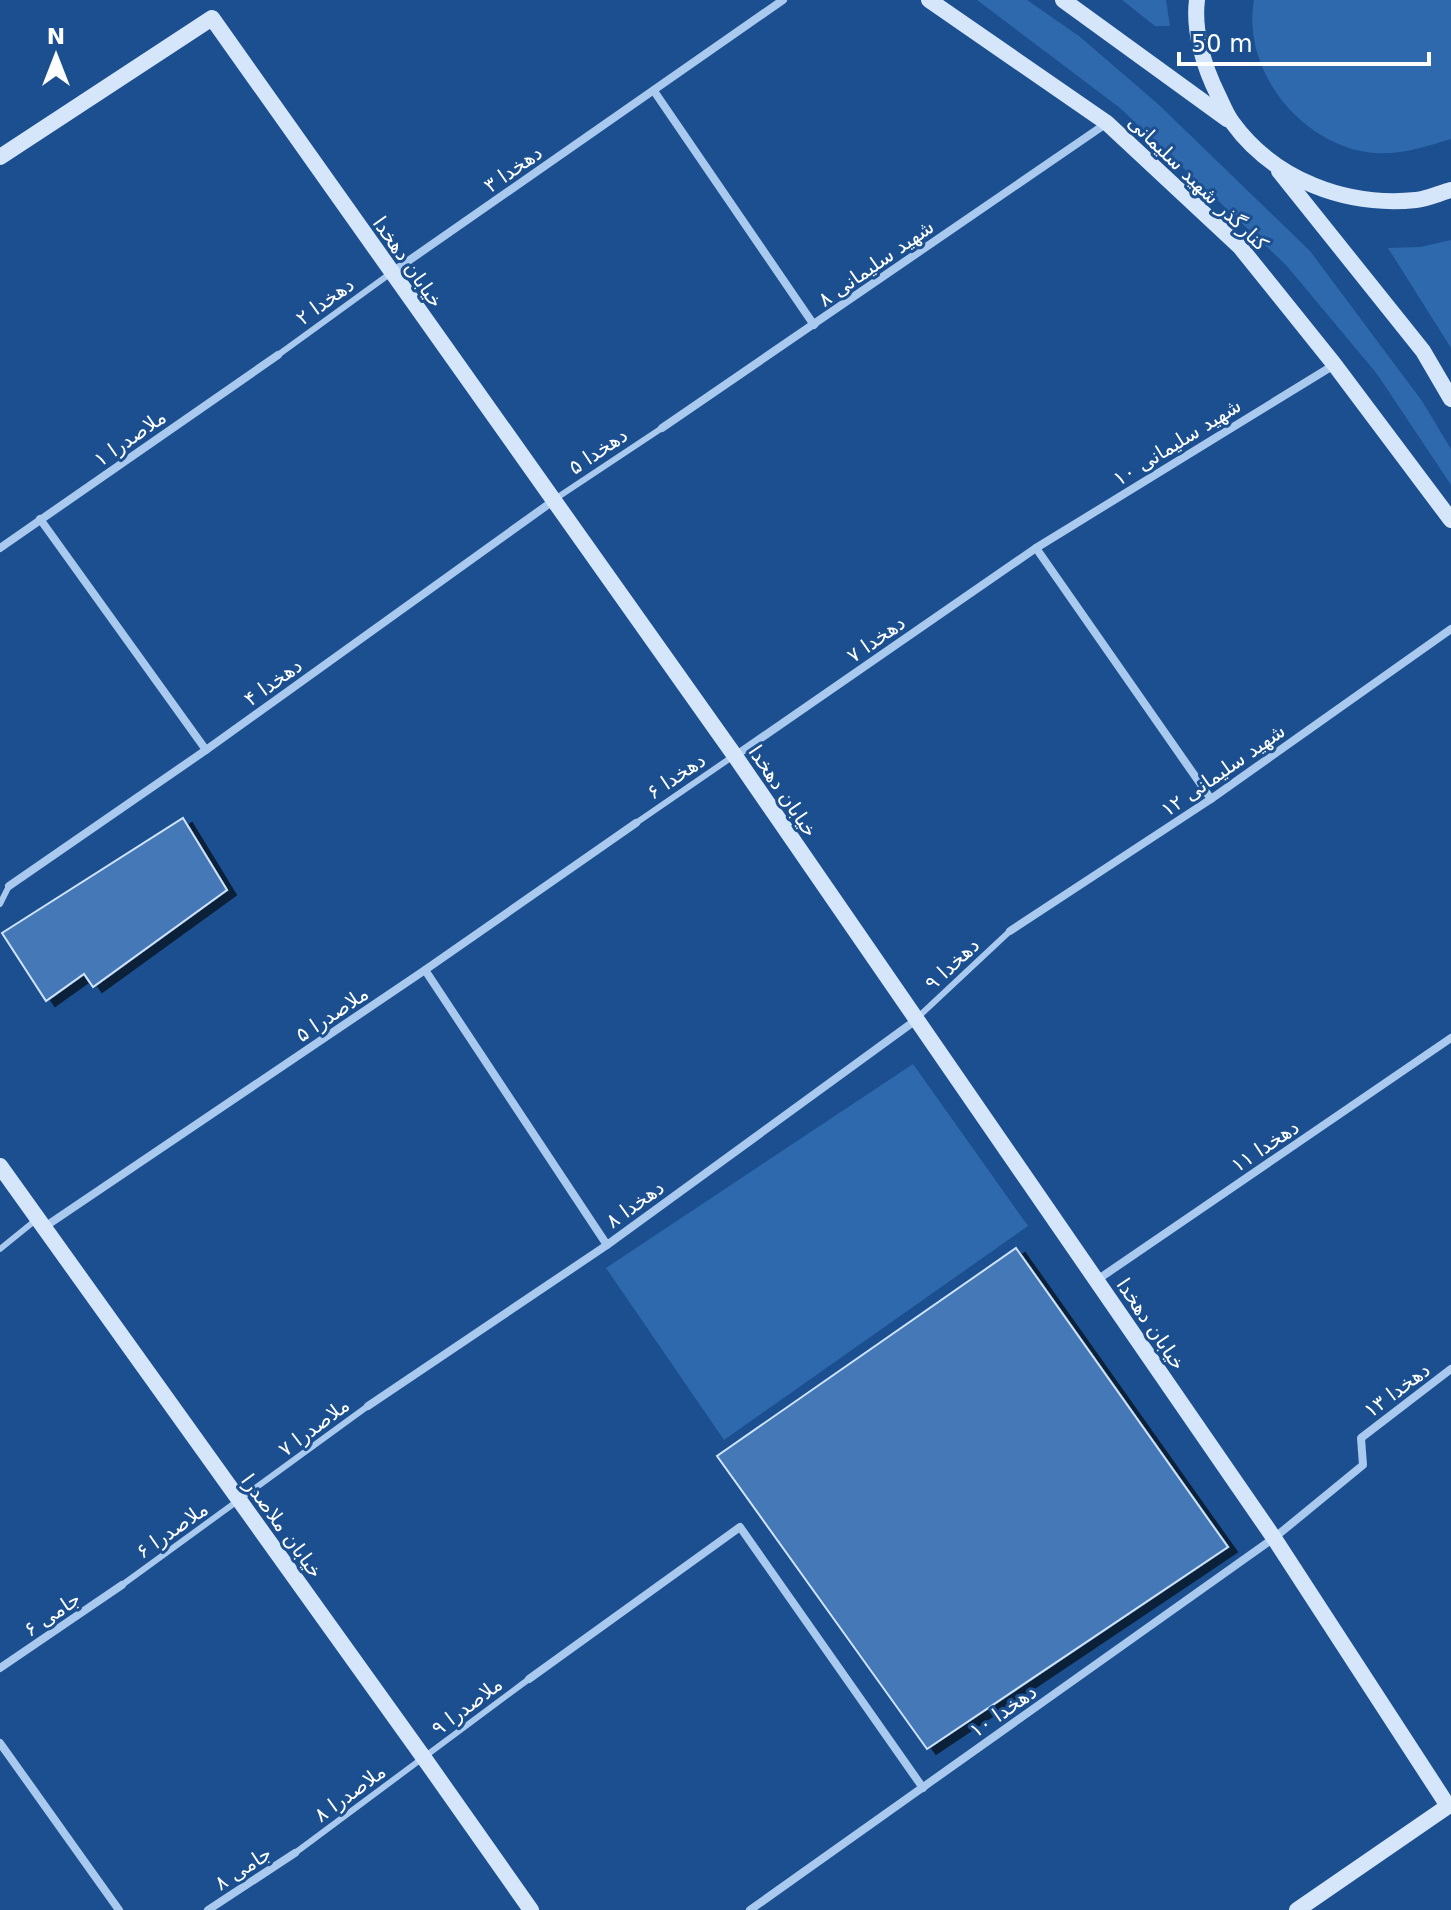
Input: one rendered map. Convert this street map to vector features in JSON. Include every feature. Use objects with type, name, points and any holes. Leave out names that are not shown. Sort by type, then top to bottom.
[{"type":"street","name":"دهخدا ۳","points":[[391,273],[783,0]]},
{"type":"street","name":"کنارگذر شهید سلیمانی","points":[[929,0],[1107,123],[1240,247],[1334,364],[1451,520]]},
{"type":"street","points":[[1063,0],[1232,122],[1273,164],[1423,351],[1451,399]]},
{"type":"street","points":[[1197,0],[1205,69],[1232,122]]},
{"type":"street","name":"خیابان دهخدا","points":[[0,157],[212,18],[735,756],[1274,1538],[1449,1805],[1297,1910]]},
{"type":"street","points":[[654,91],[814,325]]},
{"type":"street","name":"شهید سلیمانی ۸","points":[[662,428],[1107,123]]},
{"type":"street","points":[[1273,164],[1318,189],[1367,201],[1418,200],[1451,190]]},
{"type":"street","name":"ملاصدرا ۱","points":[[0,548],[278,355]]},
{"type":"street","name":"شهید سلیمانی ۱۰","points":[[1036,548],[1334,364]]},
{"type":"street","name":"دهخدا ۴","points":[[9,886],[206,750],[553,501]]},
{"type":"street","points":[[40,519],[206,750]]},
{"type":"street","points":[[1036,548],[1211,799]]},
{"type":"street","name":"دهخدا ۷","points":[[735,756],[1036,548]]},
{"type":"street","name":"شهید سلیمانی ۱۲","points":[[1010,931],[1211,799],[1451,629]]},
{"type":"street","name":"ملاصدرا ۵","points":[[40,1224],[425,970],[636,823]]},
{"type":"street","points":[[425,970],[607,1245]]},
{"type":"street","name":"دهخدا ۸","points":[[368,1406],[607,1245],[916,1020]]},
{"type":"street","name":"دهخدا ۱۱","points":[[1097,1280],[1451,1038]]},
{"type":"street","name":"خیابان ملاصدرا","points":[[0,1166],[531,1910]]},
{"type":"street","name":"دهخدا ۱۳","points":[[1274,1538],[1363,1465],[1361,1438],[1451,1369]]},
{"type":"street","points":[[529,1679],[740,1527],[923,1788]]},
{"type":"street","name":"دهخدا ۱۰","points":[[750,1910],[1274,1538]]},
{"type":"street","name":"جامی ۶","points":[[0,1668],[122,1585]]},
{"type":"street","points":[[0,1743],[119,1910]]},
{"type":"street","name":"جامی ۸","points":[[208,1910],[295,1853]]},
{"type":"lane","name":"دهخدا ۲","points":[[278,355],[391,273]]},
{"type":"lane","name":"دهخدا ۵","points":[[553,501],[662,428]]},
{"type":"lane","name":"دهخدا ۶","points":[[636,823],[735,756]]},
{"type":"lane","points":[[0,904],[9,886]]},
{"type":"lane","name":"دهخدا ۹","points":[[916,1020],[1010,931]]},
{"type":"lane","points":[[0,1249],[40,1224]]},
{"type":"lane","name":"ملاصدرا ۷","points":[[240,1501],[368,1406]]},
{"type":"lane","name":"ملاصدرا ۶","points":[[122,1585],[240,1501]]},
{"type":"lane","name":"ملاصدرا ۹","points":[[424,1758],[529,1679]]},
{"type":"lane","name":"ملاصدرا ۸","points":[[295,1853],[424,1758]]},
{"type":"shaded area","points":[[977,0],[1027,0],[1079,36],[1158,104],[1310,251],[1422,401],[1451,449],[1451,485],[1377,374],[1286,265],[1120,108]]},
{"type":"shaded area","points":[[1122,0],[1166,0],[1170,26],[1155,26]]},
{"type":"shaded area","points":[[1254,0],[1451,0],[1451,139],[1406,151],[1373,153],[1337,143],[1315,131],[1295,115],[1265,74],[1256,50],[1252,25]]},
{"type":"shaded area","points":[[1451,240],[1451,348],[1388,248],[1420,247]]},
{"type":"shaded area","points":[[913,1064],[1028,1226],[724,1440],[606,1268]]},
{"type":"building","points":[[183,818],[227,890],[93,987],[84,974],[46,1001],[2,933]]},
{"type":"building","points":[[1016,1248],[1228,1547],[927,1749],[717,1456]]}]
